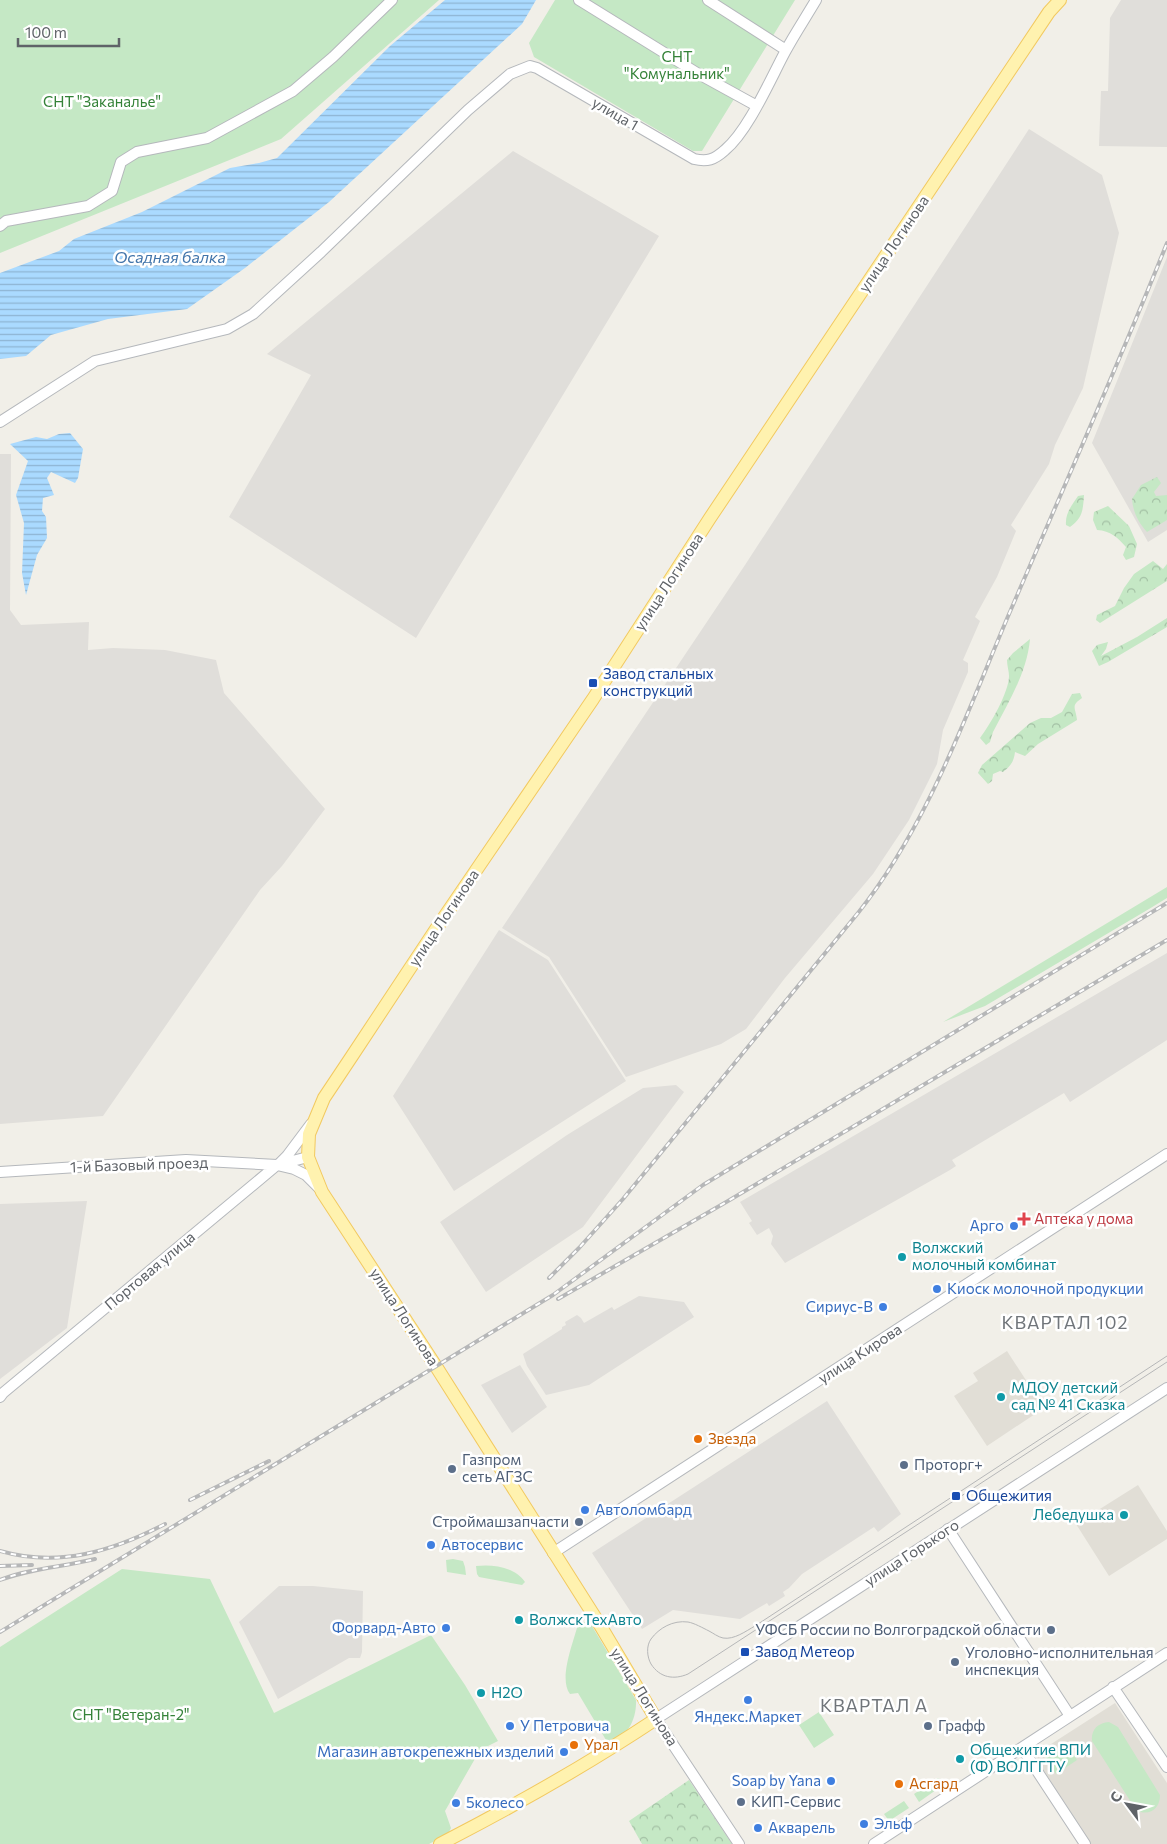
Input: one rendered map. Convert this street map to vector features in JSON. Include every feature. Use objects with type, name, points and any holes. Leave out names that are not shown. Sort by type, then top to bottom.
[{"type":"main road","name":"улица Логинова","points":[[656,1719],[607,1636],[437,1368],[322,1192],[308,1157],[309,1134],[324,1098],[436,929],[600,689],[710,518],[1052,6],[1060,0]]},
{"type":"main road","points":[[440,1844],[558,1780],[613,1748],[656,1719]]},
{"type":"street","points":[[0,226],[6,221],[88,206],[112,191],[120,162],[137,152],[207,138],[293,91],[333,57],[392,0]]},
{"type":"street","points":[[579,0],[697,73],[756,106],[816,0]]},
{"type":"street","points":[[708,0],[786,50]]},
{"type":"street","name":"улица 1","points":[[0,422],[95,361],[227,329],[253,314],[321,252],[468,110],[510,74],[530,66],[537,68],[694,160],[705,162],[726,150],[756,106]]},
{"type":"street","points":[[277,1166],[287,1156],[315,1118]]},
{"type":"street","name":"улица Кирова","points":[[554,1554],[1167,1154]]},
{"type":"street","name":"Портовая улица","points":[[0,1398],[277,1166],[308,1157]]},
{"type":"street","name":"1-й Базовый проезд","points":[[0,1172],[186,1160],[277,1166]]},
{"type":"street","points":[[277,1166],[294,1169],[306,1176],[322,1192]]},
{"type":"street","name":"улица Горького","points":[[656,1719],[1167,1388]]},
{"type":"street","points":[[948,1529],[1070,1716]]},
{"type":"street","points":[[874,1844],[1167,1653]]},
{"type":"street","points":[[1113,1687],[1167,1767]]},
{"type":"street","name":"улица Логинова","points":[[656,1719],[739,1844]]},
{"type":"street","points":[[1022,1748],[1085,1844]]},
{"type":"shaded area","points":[[1121,0],[1167,0],[1167,147],[1099,146],[1101,91],[1108,91],[1110,18]]},
{"type":"shaded area","points":[[1029,129],[1102,175],[1119,233],[1083,388],[1055,445],[1049,464],[1011,525],[1016,531],[997,577],[975,617],[980,621],[963,660],[968,663],[968,672],[943,730],[937,764],[909,820],[873,874],[785,978],[746,1029],[721,1044],[626,1077],[549,957],[502,928],[745,565]]},
{"type":"shaded area","points":[[513,151],[659,236],[416,638],[229,517],[311,375],[267,354]]},
{"type":"shaded area","points":[[1167,257],[1167,530],[1148,542],[1092,443]]},
{"type":"shaded area","points":[[0,454],[11,454],[10,610],[21,625],[89,622],[88,650],[113,648],[165,650],[216,660],[224,693],[325,809],[282,866],[260,890],[103,1116],[0,1124]]},
{"type":"shaded area","points":[[499,930],[548,960],[626,1081],[454,1191],[393,1096]]},
{"type":"shaded area","points":[[1167,953],[1167,1040],[1070,1102],[1064,1093],[952,1160],[956,1166],[950,1170],[785,1263],[771,1244],[773,1236],[769,1228],[757,1235],[749,1223],[752,1221],[740,1202]]},
{"type":"shaded area","points":[[676,1085],[684,1092],[583,1227],[486,1292],[440,1222],[567,1135],[643,1088]]},
{"type":"shaded area","points":[[87,1201],[67,1328],[0,1379],[0,1204]]},
{"type":"shaded area","points":[[639,1296],[684,1302],[694,1317],[589,1385],[546,1395],[527,1366],[523,1354],[562,1329],[566,1325],[565,1322],[577,1315],[584,1323],[612,1307],[614,1310]]},
{"type":"shaded area","points":[[1007,1351],[1044,1408],[987,1446],[954,1396],[978,1381],[973,1373]]},
{"type":"shaded area","points":[[520,1365],[547,1407],[512,1433],[481,1385]]},
{"type":"shaded area","points":[[827,1401],[901,1514],[878,1532],[874,1527],[802,1574],[783,1592],[785,1596],[769,1606],[767,1603],[740,1619],[673,1610],[642,1629],[592,1553]]},
{"type":"shaded area","points":[[1138,1485],[1167,1531],[1167,1539],[1109,1576],[1076,1524]]},
{"type":"shaded area","points":[[279,1586],[313,1586],[363,1591],[362,1652],[360,1658],[349,1658],[278,1699],[239,1622]]},
{"type":"shaded area","points":[[1115,1703],[1167,1783],[1167,1844],[1091,1844],[1034,1755]]},
{"type":"green space","name":"СНТ \"Заканалье\"","points":[[0,0],[439,0],[281,139],[0,253]]},
{"type":"green space","name":"СНТ \"Комунальник\"","points":[[555,0],[795,0],[702,151],[693,151],[534,57],[529,43]]},
{"type":"green space","points":[[1157,477],[1161,483],[1154,492],[1156,496],[1167,495],[1167,520],[1147,532],[1136,517],[1132,499],[1141,485]]},
{"type":"green space","points":[[1084,495],[1083,509],[1080,517],[1070,527],[1066,525],[1071,506],[1078,496]]},
{"type":"green space","points":[[1108,506],[1129,526],[1137,544],[1134,557],[1126,560],[1123,555],[1126,547],[1123,543],[1110,533],[1097,530],[1093,520],[1094,512]]},
{"type":"green space","points":[[1153,561],[1163,569],[1167,564],[1167,581],[1100,623],[1096,620],[1097,615],[1115,606],[1134,574]]},
{"type":"green space","points":[[1167,618],[1167,627],[1099,666],[1092,651],[1097,645],[1108,642],[1101,656]]},
{"type":"green space","points":[[1030,639],[1021,676],[993,732],[990,742],[986,745],[980,738],[994,717],[1006,691],[1009,676],[1007,660]]},
{"type":"green space","points":[[1080,693],[1082,698],[1075,705],[1077,720],[1038,744],[1025,756],[1015,752],[1010,765],[1003,772],[1000,771],[993,774],[992,781],[988,784],[978,773],[982,765],[1030,723],[1041,718],[1051,718],[1062,712],[1072,694]]},
{"type":"green space","points":[[1167,887],[1167,898],[1149,909],[985,1006],[943,1022]]},
{"type":"green space","points":[[446,1560],[463,1561],[466,1575],[447,1572]]},
{"type":"green space","points":[[476,1566],[489,1566],[510,1570],[525,1582],[522,1585],[479,1577]]},
{"type":"green space","name":"СНТ \"Ветеран-2\"","points":[[122,1569],[210,1579],[274,1713],[431,1635],[465,1685],[498,1741],[480,1750],[445,1811],[451,1828],[448,1834],[429,1844],[0,1844],[0,1647]]},
{"type":"green space","points":[[589,1621],[636,1700],[635,1714],[629,1728],[620,1737],[613,1739],[606,1740],[578,1693],[570,1694],[567,1687],[566,1670],[578,1624]]},
{"type":"green space","points":[[819,1712],[834,1735],[814,1748],[799,1725]]},
{"type":"green space","points":[[1109,1722],[1118,1727],[1160,1795],[1156,1808],[1149,1812],[1145,1813],[1136,1810],[1092,1741],[1094,1730],[1101,1724]]},
{"type":"green space","points":[[1067,1744],[1077,1760],[1056,1774],[1045,1758]]},
{"type":"green space","points":[[938,1778],[943,1785],[919,1802],[914,1794]]},
{"type":"green space","points":[[689,1780],[732,1844],[642,1844],[629,1821]]},
{"type":"green space","points":[[904,1801],[909,1808],[889,1821],[884,1814]]},
{"type":"water","name":"Осадная балка","points":[[445,0],[536,0],[522,24],[329,202],[245,268],[187,309],[108,319],[51,335],[26,356],[0,359],[0,273],[59,251],[74,239],[142,212],[230,168],[277,158],[390,46]]},
{"type":"water","points":[[70,433],[83,449],[78,478],[75,483],[51,472],[47,478],[54,495],[43,498],[42,511],[46,517],[47,538],[37,555],[26,595],[22,573],[24,523],[16,495],[28,461],[10,444],[36,437],[47,439],[59,434]]},
{"type":"tram line","points":[[1167,1356],[744,1633],[731,1638],[723,1638],[696,1624],[688,1622],[677,1622],[662,1628],[654,1635],[648,1645],[648,1655],[651,1664],[655,1669],[668,1677],[688,1674],[1167,1362]]},
{"type":"railway","points":[[549,1278],[623,1199],[858,913],[883,879],[905,844],[925,807],[960,731],[1167,243]]},
{"type":"railway","points":[[0,1632],[553,1295],[703,1185],[1167,903]]},
{"type":"railway","points":[[558,1299],[728,1201],[1167,940]]},
{"type":"railway","points":[[190,1500],[269,1461]]},
{"type":"railway","points":[[0,1551],[43,1558],[85,1554],[126,1542],[165,1524]]},
{"type":"railway","points":[[0,1580],[35,1570],[95,1559]]},
{"type":"railway","points":[[0,1566],[32,1565]]},
{"type":"place","name":"Завод стальных конструкций","points":[[593,683]]},
{"type":"place","name":"Аптека у дома","points":[[1024,1219]]},
{"type":"place","name":"Арго","points":[[1014,1226]]},
{"type":"place","name":"Волжский молочный комбинат","points":[[902,1257]]},
{"type":"place","name":"Киоск молочной продукции","points":[[937,1289]]},
{"type":"place","name":"Сириус-В","points":[[883,1307]]},
{"type":"place","name":"МДОУ детский сад № 41 Сказка","points":[[1001,1397]]},
{"type":"place","name":"Звезда","points":[[698,1439]]},
{"type":"place","name":"Проторг+","points":[[904,1465]]},
{"type":"place","name":"Газпром сеть АГЗС","points":[[452,1469]]},
{"type":"place","name":"Общежития","points":[[956,1496]]},
{"type":"place","name":"Автоломбард","points":[[585,1510]]},
{"type":"place","name":"Лебедушка","points":[[1124,1515]]},
{"type":"place","name":"Строймашзапчасти","points":[[579,1522]]},
{"type":"place","name":"Автосервис","points":[[431,1545]]},
{"type":"place","name":"ВолжскТехАвто","points":[[519,1620]]},
{"type":"place","name":"Форвард-Авто","points":[[446,1628]]},
{"type":"place","name":"УФСБ России по Волгоградской области","points":[[1051,1630]]},
{"type":"place","name":"Завод Метеор","points":[[745,1652]]},
{"type":"place","name":"Уголовно-исполнительная инспекция","points":[[955,1662]]},
{"type":"place","name":"H2O","points":[[481,1693]]},
{"type":"place","name":"Яндекс.Маркет","points":[[748,1700]]},
{"type":"place","name":"У Петровича","points":[[510,1726]]},
{"type":"place","name":"Графф","points":[[928,1726]]},
{"type":"place","name":"Урал","points":[[574,1745]]},
{"type":"place","name":"Магазин автокрепежных изделий","points":[[564,1752]]},
{"type":"place","name":"Общежитие ВПИ (Ф) ВОЛГГТУ","points":[[960,1759]]},
{"type":"place","name":"Soap by Yana","points":[[831,1781]]},
{"type":"place","name":"Асгард","points":[[899,1784]]},
{"type":"place","name":"КИП-Сервис","points":[[741,1802]]},
{"type":"place","name":"5колесо","points":[[456,1803]]},
{"type":"place","name":"Эльф","points":[[864,1824]]},
{"type":"place","name":"Акварель","points":[[758,1828]]},
{"type":"district","name":"КВАРТАЛ 102","points":[[1065,1323]]},
{"type":"district","name":"КВАРТАЛ А","points":[[874,1706]]}]
